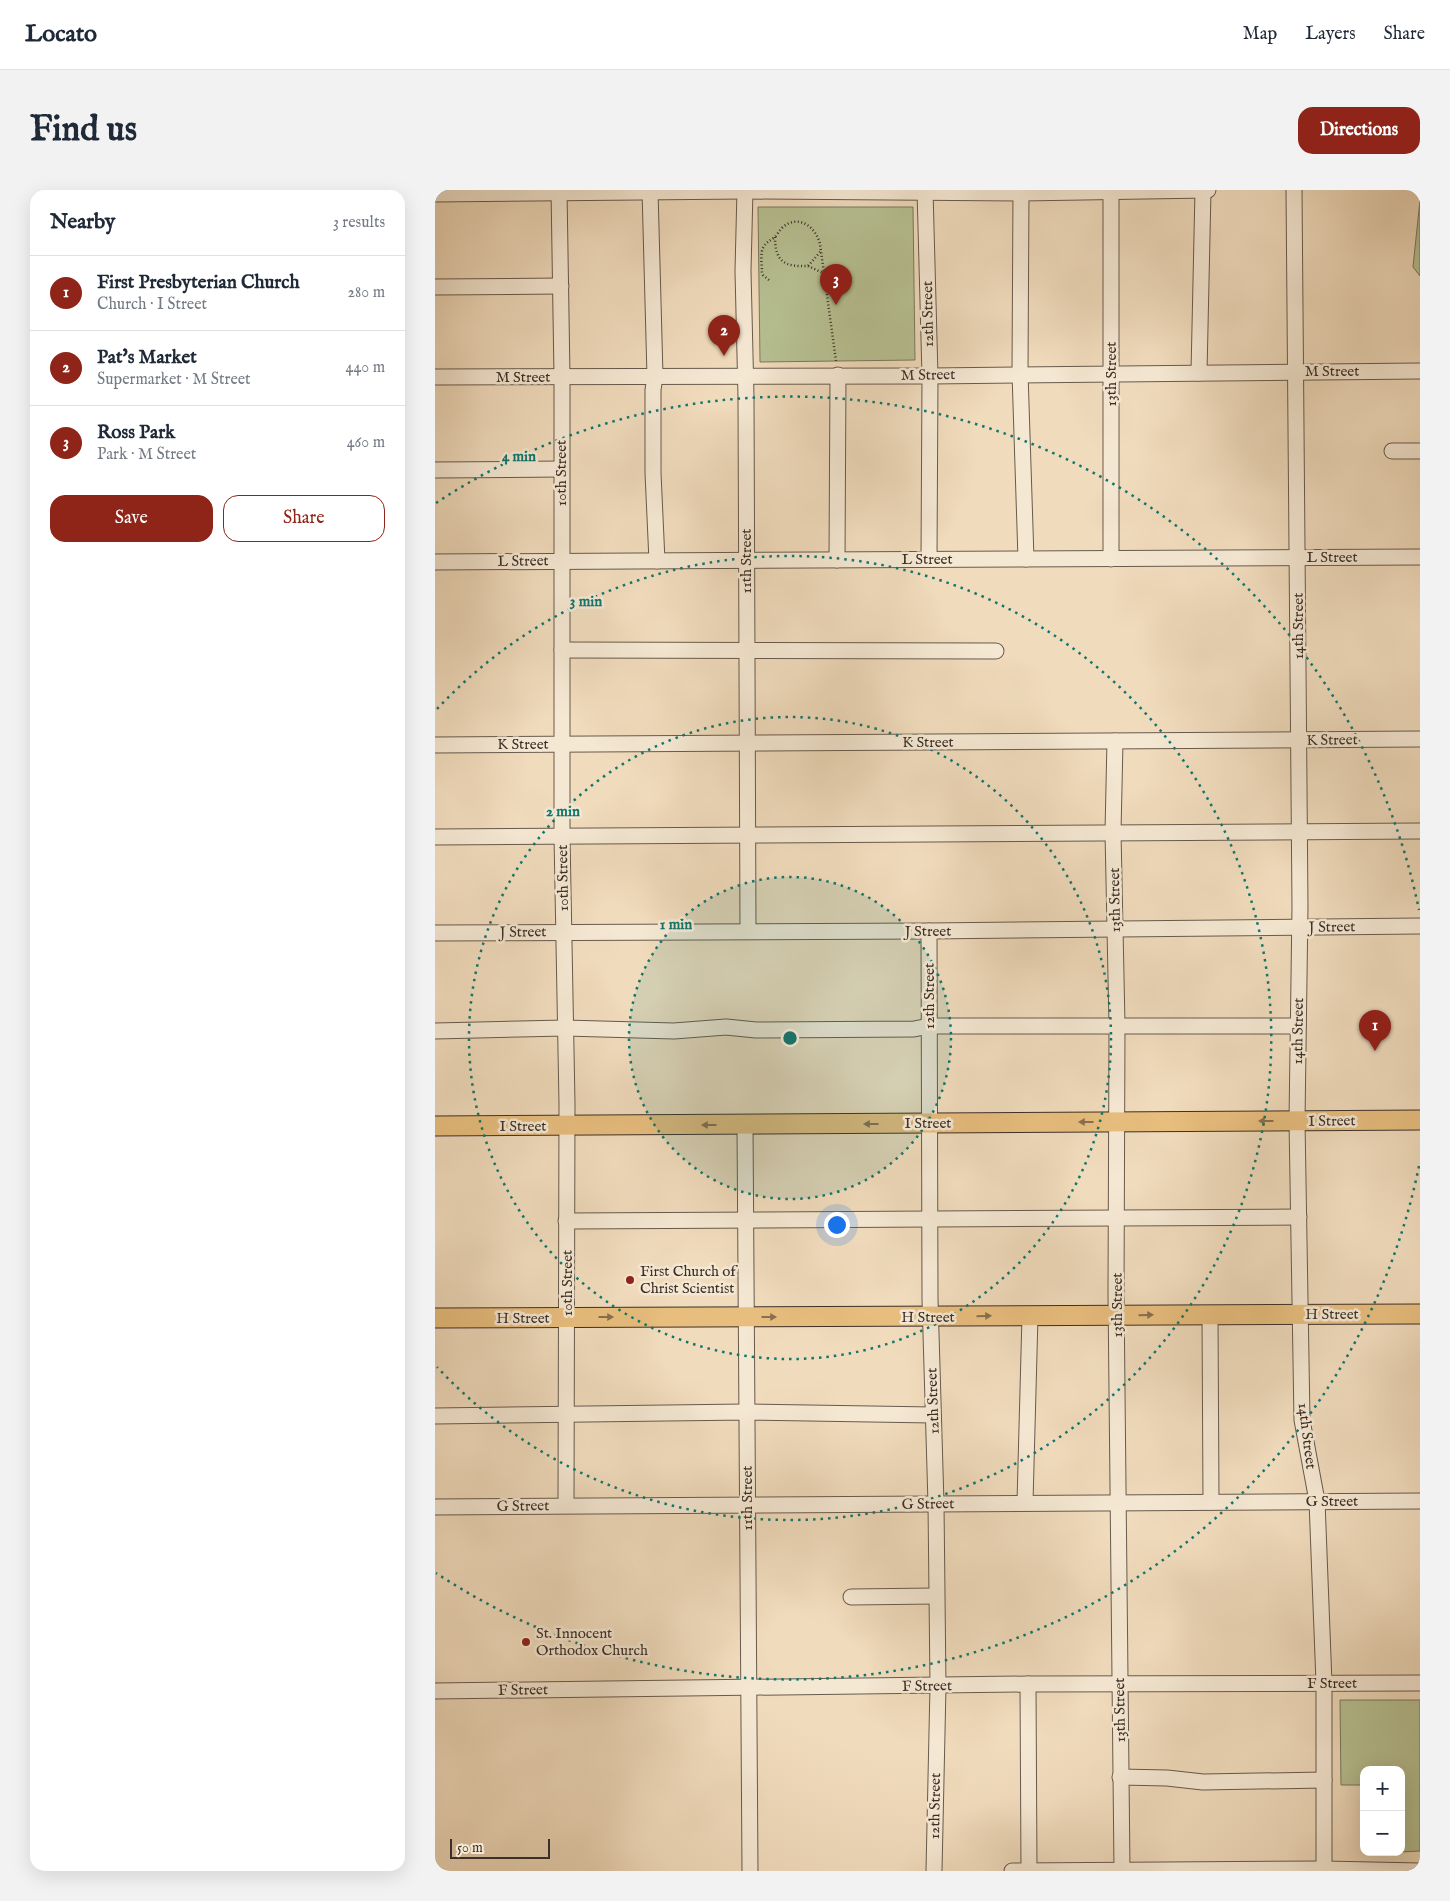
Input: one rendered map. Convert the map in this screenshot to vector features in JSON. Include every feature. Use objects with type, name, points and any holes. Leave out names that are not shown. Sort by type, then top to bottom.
[{"type":"main road","name":"I Street","points":[[435,1126],[1420,1120]]},
{"type":"main road","name":"H Street","points":[[435,1318],[1420,1314]]},
{"type":"street","points":[[435,194],[745,190],[1208,190]]},
{"type":"street","name":"11th Street","points":[[745,190],[743,271],[747,560],[748,932]]},
{"type":"street","name":"13th Street","points":[[1111,190],[1111,559]]},
{"type":"street","points":[[1199,373],[1203,190]]},
{"type":"street","name":"14th Street","points":[[1293,190],[1300,928],[1297,1121],[1302,1420],[1317,1501],[1324,1683],[1324,1870]]},
{"type":"street","name":"10th Street","points":[[559,191],[562,376],[562,836],[565,932],[566,1506]]},
{"type":"street","points":[[651,191],[655,376],[653,390],[653,473],[657,561]]},
{"type":"street","name":"12th Street","points":[[925,191],[929,376],[929,558]]},
{"type":"street","points":[[1021,191],[1020,374],[1026,559]]},
{"type":"street","points":[[435,287],[561,286]]},
{"type":"street","name":"M Street","points":[[435,377],[929,376],[1420,371]]},
{"type":"street","points":[[837,560],[838,375]]},
{"type":"street","points":[[1392,451],[1420,451]]},
{"type":"street","points":[[435,470],[561,469]]},
{"type":"street","name":"L Street","points":[[435,562],[1420,557]]},
{"type":"street","points":[[562,650],[996,651]]},
{"type":"street","name":"K Street","points":[[435,745],[1420,739]]},
{"type":"street","name":"13th Street","points":[[1115,740],[1113,832],[1117,1025],[1119,1685],[1122,1870]]},
{"type":"street","points":[[435,837],[1420,831]]},
{"type":"street","name":"J Street","points":[[435,933],[929,931],[1420,926]]},
{"type":"street","name":"12th Street","points":[[929,931],[931,1317],[938,1686],[934,1871]]},
{"type":"street","points":[[435,1032],[565,1028],[674,1031],[726,1028],[756,1030],[914,1029],[929,1026],[1298,1026]]},
{"type":"street","name":"11th Street","points":[[745,1125],[750,1871]]},
{"type":"street","points":[[566,1221],[1299,1216]]},
{"type":"street","points":[[1210,1314],[1211,1502]]},
{"type":"street","points":[[1025,1502],[1030,1316]]},
{"type":"street","points":[[435,1416],[747,1412],[933,1415]]},
{"type":"street","name":"G Street","points":[[435,1507],[1420,1501]]},
{"type":"street","points":[[851,1597],[936,1596]]},
{"type":"street","name":"F Street","points":[[435,1691],[1028,1684],[1420,1683]]},
{"type":"street","points":[[1028,1684],[1029,1871]]},
{"type":"street","points":[[1120,1777],[1167,1778],[1203,1782],[1325,1780]]},
{"type":"street","points":[[1012,1871],[1420,1871]]},
{"type":"path","points":[[769,280],[762,272],[762,250],[768,242],[790,223],[806,224],[815,230],[820,244],[838,375]]},
{"type":"path","points":[[775,237],[776,253],[782,261],[792,266],[808,266],[824,274]]},
{"type":"path","points":[[808,266],[821,251]]},
{"type":"green space","points":[[1420,200],[1420,276],[1413,267]]},
{"type":"green space","points":[[758,207],[913,207],[915,360],[760,362]]},
{"type":"green space","points":[[1340,1700],[1420,1700],[1420,1851],[1405,1852],[1405,1766],[1360,1766],[1360,1785],[1341,1785]]},
{"type":"place","name":"Ross Park","points":[[836,305]]},
{"type":"place","name":"Pat's Market","points":[[724,356]]},
{"type":"place","name":"First Presbyterian Church","points":[[1375,1051]]},
{"type":"place","name":"First Church of Christ Scientist","points":[[630,1280]]},
{"type":"place","name":"St. Innocent Orthodox Church","points":[[526,1642]]}]
